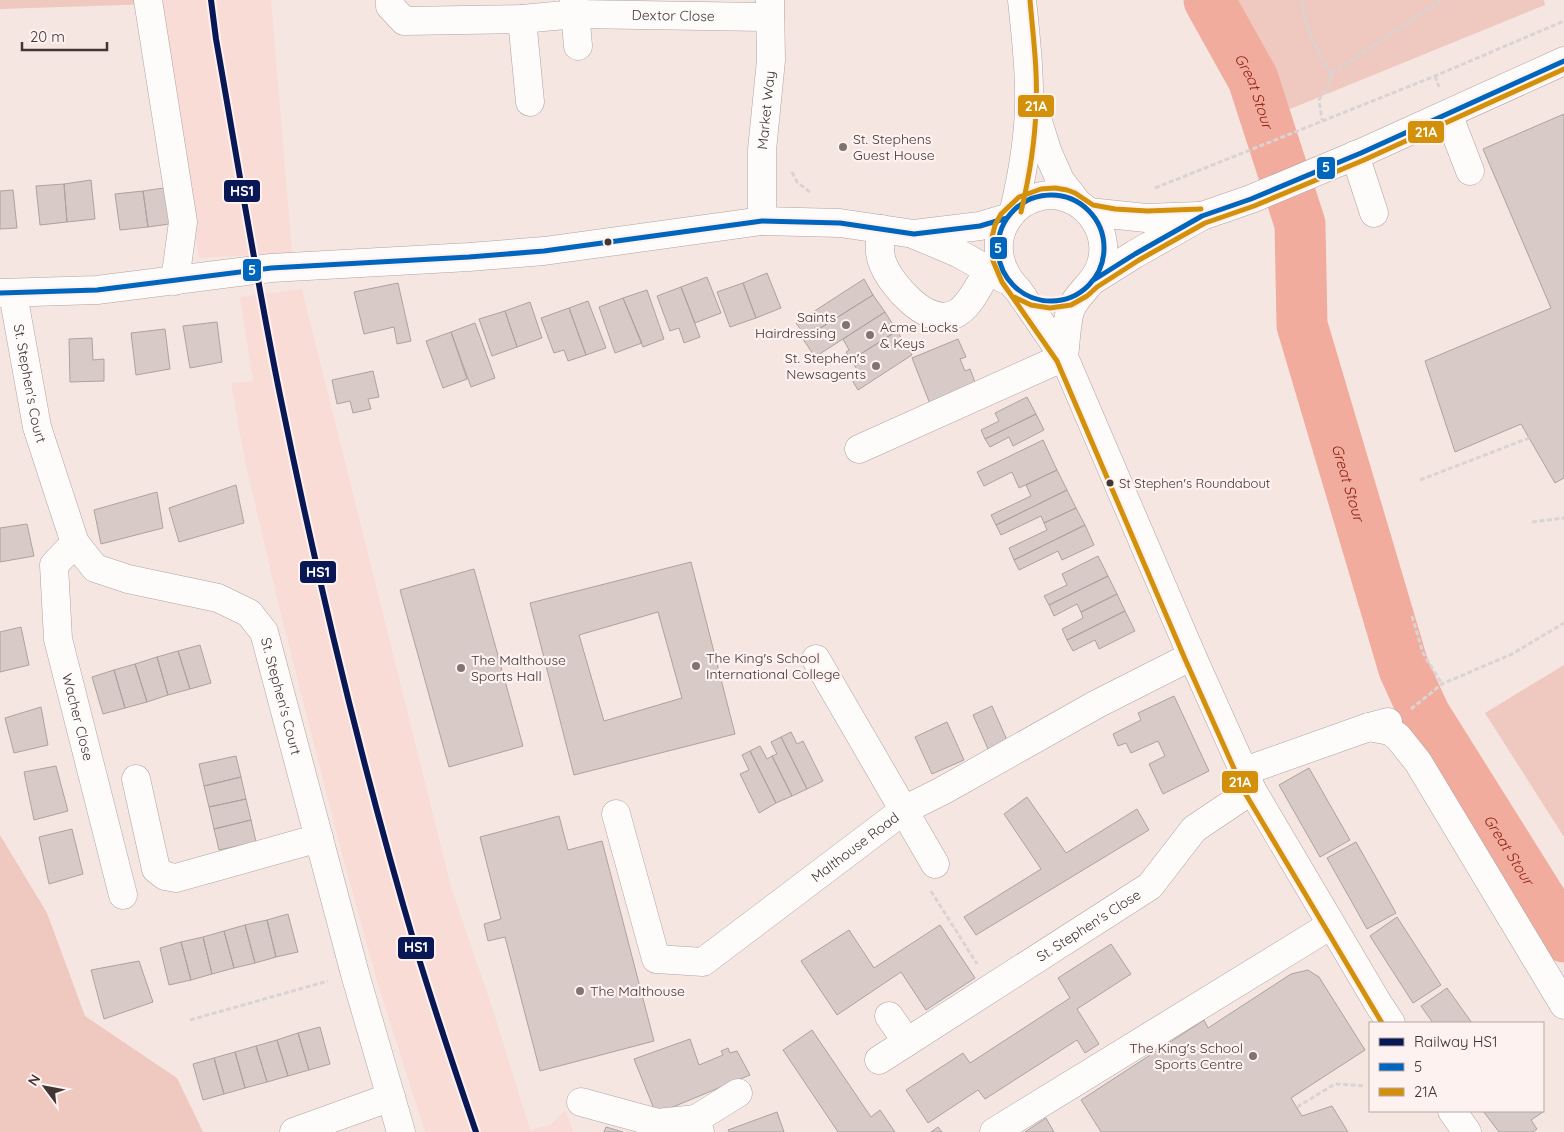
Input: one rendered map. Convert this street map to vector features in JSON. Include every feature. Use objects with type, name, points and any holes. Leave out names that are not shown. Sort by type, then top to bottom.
[{"type":"street","points":[[148,0],[183,222],[175,281]]},
{"type":"street","name":"Dextor Close","points":[[390,0],[390,6],[404,21],[522,19],[575,7],[770,8]]},
{"type":"street","points":[[1022,0],[1030,93],[1024,159],[1010,214],[1000,234],[998,250],[1005,280],[1064,357],[1192,656],[1249,781],[1331,925],[1390,1022]]},
{"type":"street","points":[[575,7],[578,46]]},
{"type":"street","name":"Market Way","points":[[762,221],[762,150],[772,60],[770,8]]},
{"type":"street","points":[[522,19],[530,102]]},
{"type":"street","points":[[914,234],[958,254],[1033,298],[1050,301],[1068,298],[1135,254],[1202,216],[1251,199],[1355,155],[1564,61]]},
{"type":"street","points":[[1030,93],[1048,152],[1060,180],[1098,224],[1103,238],[1103,254],[1100,268],[1071,310],[1064,357]]},
{"type":"street","points":[[1448,114],[1470,171]]},
{"type":"street","points":[[1355,155],[1374,213]]},
{"type":"street","points":[[6,294],[96,290],[271,268],[544,251],[762,221],[840,223],[914,234],[980,226],[1010,214],[1025,202],[1051,195],[1065,197],[1083,207],[1146,218],[1202,216]]},
{"type":"street","points":[[881,229],[880,248],[883,264],[897,287],[917,307],[936,317],[953,315],[1005,280]]},
{"type":"street","name":"St. Stephen's Court","points":[[6,294],[36,427],[75,543],[95,568],[128,579],[218,598],[248,612],[264,632],[355,974],[401,1132]]},
{"type":"street","points":[[859,449],[1064,357]]},
{"type":"street","name":"Wacher Close","points":[[75,543],[54,565],[58,640],[123,896]]},
{"type":"street","name":"Malthouse Road","points":[[616,814],[656,958],[703,962],[904,810],[942,791],[1097,704],[1192,656]]},
{"type":"street","points":[[816,659],[904,810],[932,876]]},
{"type":"street","name":"St. Stephen's Close","points":[[880,1060],[1150,886],[1194,830],[1249,781],[1369,727],[1396,720]]},
{"type":"street","points":[[1369,727],[1390,731],[1398,737],[1418,762],[1564,1005]]},
{"type":"street","points":[[136,779],[156,869],[165,876],[176,878],[319,838]]},
{"type":"street","points":[[994,1132],[1331,925]]},
{"type":"street","points":[[888,1016],[907,1042]]},
{"type":"street","points":[[581,1102],[658,1123],[698,1125],[738,1093]]},
{"type":"street","points":[[294,1132],[391,1097]]},
{"type":"street","points":[[1453,1112],[1467,1132]]},
{"type":"path","points":[[1302,0],[1308,30],[1314,45],[1331,74],[1329,86],[1320,100],[1322,120]]},
{"type":"path","points":[[1331,74],[1442,0]]},
{"type":"path","points":[[1147,191],[1435,76],[1564,21]]},
{"type":"path","points":[[791,170],[797,182],[819,198]]},
{"type":"path","points":[[1420,480],[1529,438]]},
{"type":"path","points":[[1532,522],[1564,518]]},
{"type":"path","points":[[1412,616],[1423,653],[1442,684]]},
{"type":"path","points":[[1396,720],[1442,684],[1512,654],[1564,623]]},
{"type":"path","points":[[932,876],[992,988]]},
{"type":"path","points":[[190,1020],[355,974]]},
{"type":"path","points":[[1297,1107],[1335,1084],[1365,1086]]},
{"type":"shaded area","points":[[0,0],[155,0],[156,4],[0,9]]},
{"type":"shaded area","points":[[155,0],[271,0],[292,253],[199,258]]},
{"type":"shaded area","points":[[1228,0],[1544,0],[1545,5],[1290,109]]},
{"type":"shaded area","points":[[302,289],[451,887],[493,1010],[530,1130],[551,1125],[565,1110],[573,1132],[425,1132],[377,981],[337,835],[279,606],[245,461],[231,383],[253,381],[240,297]]},
{"type":"shaded area","points":[[1564,665],[1564,837],[1485,713]]},
{"type":"shaded area","points":[[0,835],[47,913],[85,1016],[177,1078],[203,1132],[0,1132]]},
{"type":"building","points":[[1564,114],[1564,478],[1555,483],[1521,424],[1455,452],[1425,361],[1551,308],[1483,149]]},
{"type":"building","points":[[91,180],[95,219],[67,222],[64,184]]},
{"type":"building","points":[[64,184],[67,222],[40,225],[36,186]]},
{"type":"building","points":[[171,187],[176,223],[148,227],[143,191]]},
{"type":"building","points":[[13,190],[17,228],[0,229],[0,191]]},
{"type":"building","points":[[143,191],[148,227],[120,230],[115,194]]},
{"type":"building","points":[[767,273],[781,308],[756,318],[743,283]]},
{"type":"building","points":[[707,277],[721,313],[695,323],[681,287]]},
{"type":"building","points":[[864,279],[873,295],[806,337],[796,323]]},
{"type":"building","points":[[398,283],[411,341],[397,344],[394,327],[364,334],[354,292]]},
{"type":"building","points":[[743,283],[756,318],[730,327],[717,292]]},
{"type":"building","points":[[681,287],[700,337],[684,343],[679,328],[670,331],[657,296]]},
{"type":"building","points":[[647,290],[664,339],[643,347],[623,298]]},
{"type":"building","name":"Saints Hairdressing","points":[[873,295],[885,312],[815,357],[803,339]]},
{"type":"building","points":[[623,298],[642,343],[615,353],[599,307]]},
{"type":"building","points":[[588,301],[606,348],[586,355],[569,308]]},
{"type":"building","points":[[530,302],[542,338],[517,347],[505,311]]},
{"type":"building","points":[[569,308],[586,355],[568,361],[564,350],[554,353],[541,318]]},
{"type":"building","points":[[505,311],[517,347],[492,356],[479,319]]},
{"type":"building","name":"Acme Locks & Keys","points":[[885,312],[897,331],[851,360],[846,352],[849,350],[843,339]]},
{"type":"building","points":[[217,322],[222,362],[190,368],[183,326]]},
{"type":"building","points":[[475,323],[495,378],[471,387],[451,332]]},
{"type":"building","points":[[165,329],[170,369],[136,375],[131,333]]},
{"type":"building","name":"St. Stephen's Newsagents","points":[[897,331],[912,355],[858,390],[850,377],[858,371],[851,360]]},
{"type":"building","points":[[451,332],[467,379],[443,388],[426,341]]},
{"type":"building","points":[[92,338],[93,360],[104,359],[104,381],[70,382],[69,339]]},
{"type":"building","points":[[958,339],[966,357],[960,359],[965,371],[970,369],[978,390],[932,409],[912,358]]},
{"type":"building","points":[[373,371],[379,397],[368,399],[371,409],[353,413],[350,401],[337,404],[332,380]]},
{"type":"building","points":[[1027,397],[1036,414],[985,439],[981,430],[999,421],[995,413]]},
{"type":"building","points":[[1036,414],[1044,430],[1013,446],[1009,437],[990,447],[985,439]]},
{"type":"building","points":[[1043,440],[1057,470],[1019,488],[1012,472],[984,486],[977,472]]},
{"type":"building","points":[[1057,470],[1067,490],[996,525],[991,515],[1031,496],[1026,485]]},
{"type":"building","points":[[236,485],[244,523],[179,542],[169,508]]},
{"type":"building","points":[[1067,490],[1076,508],[1044,523],[1041,516],[1001,535],[996,525]]},
{"type":"building","points":[[157,492],[163,528],[101,544],[94,510]]},
{"type":"building","points":[[1076,508],[1085,525],[1014,560],[1009,548],[1047,530],[1044,523]]},
{"type":"building","points":[[27,524],[34,556],[0,562],[0,528]]},
{"type":"building","points":[[1085,525],[1094,545],[1062,560],[1058,551],[1019,570],[1014,560]]},
{"type":"building","points":[[1098,556],[1108,576],[1049,605],[1044,596],[1067,585],[1062,574]]},
{"type":"building","name":"The King's School International College","points":[[691,562],[735,734],[574,775],[530,603]],"holes":[[[658,612],[682,698],[604,721],[579,635]]]},
{"type":"building","name":"The Malthouse Sports Hall","points":[[474,569],[523,746],[449,767],[400,590]]},
{"type":"building","points":[[1108,576],[1117,594],[1081,612],[1077,604],[1054,616],[1049,605]]},
{"type":"building","points":[[1117,594],[1125,611],[1067,640],[1062,629],[1083,618],[1081,612]]},
{"type":"building","points":[[1125,611],[1135,631],[1099,649],[1095,640],[1073,651],[1067,640]]},
{"type":"building","points":[[21,627],[29,665],[0,672],[0,632]]},
{"type":"building","points":[[200,645],[211,683],[190,689],[178,651]]},
{"type":"building","points":[[178,651],[190,689],[168,695],[157,657]]},
{"type":"building","points":[[157,657],[168,695],[147,702],[135,664]]},
{"type":"building","points":[[135,664],[147,702],[125,708],[114,670]]},
{"type":"building","points":[[114,670],[125,708],[103,714],[92,677]]},
{"type":"building","points":[[1174,696],[1209,771],[1163,794],[1149,764],[1165,756],[1158,741],[1131,753],[1126,743],[1118,746],[1113,734],[1141,720],[1138,713]]},
{"type":"building","points":[[992,706],[1007,740],[988,749],[973,715]]},
{"type":"building","points":[[41,707],[48,745],[14,753],[5,718]]},
{"type":"building","points":[[947,722],[964,760],[932,774],[915,737]]},
{"type":"building","points":[[791,732],[797,744],[803,741],[823,781],[807,789],[781,737]]},
{"type":"building","points":[[781,737],[807,789],[792,796],[772,756],[777,754],[771,742]]},
{"type":"building","points":[[760,746],[767,759],[772,756],[792,796],[776,803],[750,751]]},
{"type":"building","points":[[750,751],[776,803],[759,813],[740,774],[749,770],[742,755]]},
{"type":"building","points":[[236,756],[241,777],[204,786],[199,764]]},
{"type":"building","points":[[56,766],[68,811],[34,820],[24,772]]},
{"type":"building","points":[[1309,768],[1350,840],[1320,857],[1279,785]]},
{"type":"building","points":[[241,777],[246,799],[209,807],[204,786]]},
{"type":"building","points":[[1027,797],[1066,853],[1137,809],[1149,830],[976,935],[964,917],[1041,869],[1004,814]]},
{"type":"building","points":[[246,799],[251,820],[214,829],[209,807]]},
{"type":"building","name":"The Malthouse","points":[[559,816],[568,850],[602,841],[654,1041],[540,1071],[505,937],[488,941],[484,924],[501,919],[480,837]]},
{"type":"building","points":[[251,820],[256,842],[219,850],[214,829]]},
{"type":"building","points":[[72,829],[83,874],[49,884],[39,837]]},
{"type":"building","points":[[1356,842],[1396,913],[1367,929],[1327,858]]},
{"type":"building","points":[[288,914],[298,952],[276,957],[267,920]]},
{"type":"building","points":[[1397,917],[1441,985],[1413,1003],[1370,936]]},
{"type":"building","points":[[267,920],[276,957],[255,963],[245,925]]},
{"type":"building","points":[[245,925],[255,963],[234,968],[224,931]]},
{"type":"building","points":[[940,925],[975,978],[926,1010],[901,972],[837,1015],[801,961],[849,930],[874,968]]},
{"type":"building","points":[[224,931],[234,968],[212,974],[203,937]]},
{"type":"building","points":[[203,937],[212,974],[191,980],[181,942]]},
{"type":"building","points":[[181,942],[191,980],[169,985],[160,948]]},
{"type":"building","points":[[1111,944],[1131,974],[1077,1009],[1099,1044],[1085,1053],[1077,1040],[985,1099],[978,1090],[928,1123],[906,1090],[963,1053],[970,1063],[1070,998],[1058,978]]},
{"type":"building","points":[[139,961],[153,1002],[104,1019],[91,970]]},
{"type":"building","name":"The King's School Sports Centre","points":[[1308,970],[1319,977],[1365,1050],[1291,1098],[1302,1116],[1332,1106],[1348,1132],[1101,1132],[1081,1100],[1204,1020],[1208,1028],[1291,974]]},
{"type":"building","points":[[1447,988],[1471,1022],[1432,1022],[1421,1006]]},
{"type":"building","points":[[320,1027],[330,1064],[309,1070],[298,1033]]},
{"type":"building","points":[[812,1030],[871,1117],[880,1110],[895,1132],[838,1132],[783,1050]]},
{"type":"building","points":[[298,1033],[309,1070],[288,1076],[277,1040]]},
{"type":"building","points":[[690,1039],[699,1065],[723,1055],[721,1051],[728,1048],[730,1053],[737,1051],[750,1075],[656,1114],[634,1059]]},
{"type":"building","points":[[277,1040],[288,1076],[267,1082],[256,1046]]},
{"type":"building","points":[[256,1046],[267,1082],[245,1088],[235,1052]]},
{"type":"building","points":[[235,1052],[245,1088],[224,1094],[214,1058]]},
{"type":"building","points":[[214,1058],[224,1094],[203,1100],[193,1064]]},
{"type":"building","points":[[777,1112],[784,1132],[729,1132],[728,1130]]},
{"type":"building","points":[[1484,1112],[1543,1112],[1531,1120],[1537,1129],[1533,1132],[1499,1132]]},
{"type":"building","points":[[1046,1118],[1054,1132],[1025,1132]]},
{"type":"building","points":[[606,1127],[623,1132],[604,1132]]},
{"type":"building","points":[[938,1127],[942,1132],[931,1132]]},
{"type":"waterway","name":"Great Stour","points":[[1209,0],[1253,79],[1300,224],[1302,325],[1404,669],[1425,715],[1564,937]]},
{"type":"rail line","name":"HS1","points":[[211,0],[216,39],[271,351],[325,604],[359,743],[396,881],[430,995],[476,1132]]},
{"type":"transit line","name":"21A","points":[[1021,212],[1031,160],[1036,108],[1036,68],[1030,0]]},
{"type":"transit line","name":"5","points":[[1092,281],[1202,216],[1251,199],[1361,153],[1564,61]]},
{"type":"transit line","name":"21A","points":[[1014,297],[1031,305],[1050,308],[1071,305],[1139,260],[1205,223],[1254,206],[1364,160],[1564,69]]},
{"type":"transit line","name":"21A","points":[[1201,209],[1147,211],[1115,209],[1093,205],[1067,190],[1055,188],[1041,189],[1019,197],[1001,214],[995,225],[992,237],[993,261],[1002,282],[1057,361],[1185,659],[1245,793],[1381,1022]]},
{"type":"transit line","name":"5","points":[[1051,195],[1071,199],[1088,211],[1100,228],[1104,248],[1100,268],[1088,285],[1071,297],[1051,301],[1031,297],[1014,285],[1002,268],[998,248],[1002,228],[1014,211],[1031,199],[1051,195]]},
{"type":"transit line","name":"5","points":[[0,293],[97,290],[271,268],[544,251],[762,221],[840,223],[914,234],[980,226],[1007,218]]},
{"type":"place","name":"St. Stephens Guest House","points":[[843,147]]},
{"type":"place","name":"Saints Hairdressing","points":[[846,325]]},
{"type":"place","name":"Acme Locks & Keys","points":[[870,335]]},
{"type":"place","name":"St. Stephen's Newsagents","points":[[876,366]]},
{"type":"place","name":"St Stephen's Roundabout","points":[[1110,483]]},
{"type":"place","name":"The King's School International College","points":[[696,666]]},
{"type":"place","name":"The Malthouse Sports Hall","points":[[461,668]]},
{"type":"place","name":"The Malthouse","points":[[580,991]]},
{"type":"place","name":"The King's School Sports Centre","points":[[1253,1056]]}]
